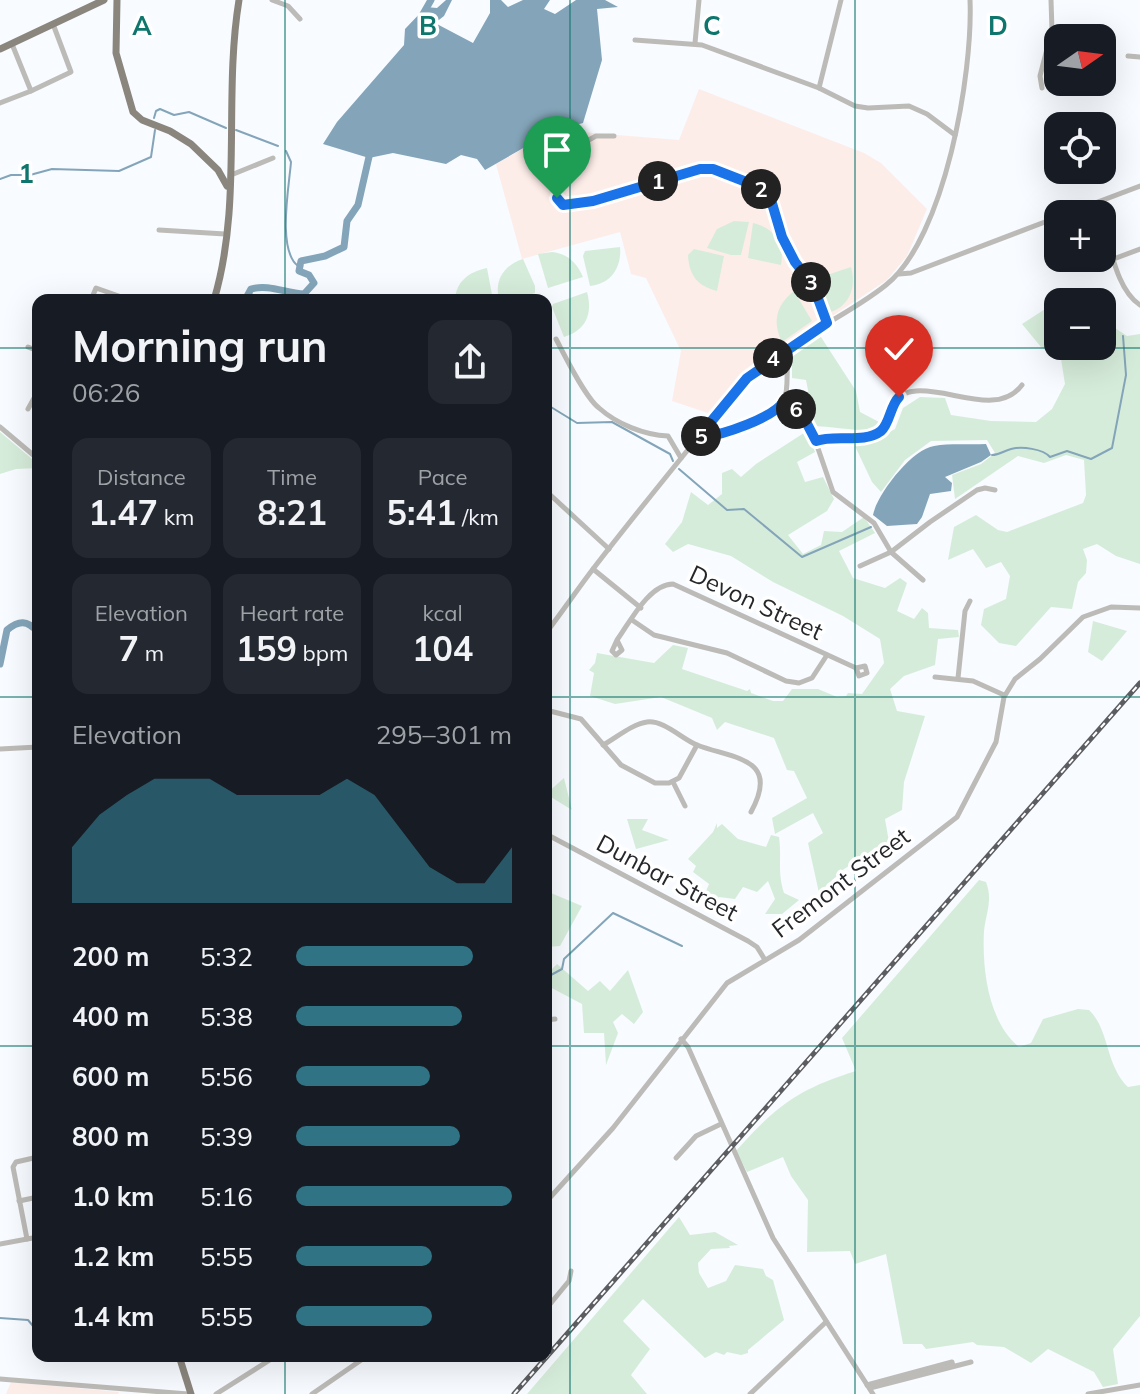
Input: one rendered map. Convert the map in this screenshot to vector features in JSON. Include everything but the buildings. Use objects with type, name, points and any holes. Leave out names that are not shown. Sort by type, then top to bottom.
[{"type":"main road","points":[[0,49],[104,0]]},
{"type":"main road","points":[[117,0],[116,53],[133,112],[142,120],[170,131],[191,144],[218,170],[229,190]]},
{"type":"main road","points":[[216,294],[222,271],[229,190],[239,0]]},
{"type":"main road","points":[[181,1362],[190,1394]]},
{"type":"street","points":[[272,0],[288,6],[300,19]]},
{"type":"street","points":[[695,43],[699,0]]},
{"type":"street","points":[[819,88],[841,0]]},
{"type":"street","points":[[552,624],[747,378],[873,295],[898,274],[915,248],[944,182],[969,53],[970,0]]},
{"type":"street","points":[[1051,0],[1052,24]]},
{"type":"street","points":[[0,103],[71,72],[53,24]]},
{"type":"street","points":[[635,40],[695,43],[862,107],[909,106],[927,114],[955,135]]},
{"type":"street","points":[[12,44],[31,91]]},
{"type":"street","points":[[1128,56],[1140,57]]},
{"type":"street","points":[[1042,88],[1040,76],[1044,61]]},
{"type":"street","points":[[614,136],[596,136],[556,158],[553,165],[557,198],[563,205],[593,201],[687,172],[708,169],[761,189],[771,200],[782,237],[795,262],[813,285],[827,323]]},
{"type":"street","points":[[230,175],[273,158]]},
{"type":"street","points":[[1103,200],[1140,186]]},
{"type":"street","points":[[898,274],[911,273],[1044,222]]},
{"type":"street","points":[[159,230],[225,234]]},
{"type":"street","points":[[1116,258],[1140,249]]},
{"type":"street","points":[[1116,269],[1130,295],[1140,305]]},
{"type":"street","points":[[94,294],[96,288],[113,294]]},
{"type":"street","points":[[556,339],[596,406],[648,434],[668,436],[681,458]]},
{"type":"street","points":[[28,347],[32,349]]},
{"type":"street","points":[[700,435],[706,438],[764,419],[778,411],[784,401],[788,357]]},
{"type":"street","points":[[816,441],[873,435],[884,428],[893,403],[907,392],[937,392],[995,401],[1015,394],[1022,385]]},
{"type":"street","points":[[784,401],[804,418],[816,441],[831,489],[874,523],[891,552],[923,580]]},
{"type":"street","points":[[28,409],[32,402]]},
{"type":"street","points":[[0,427],[32,454]]},
{"type":"street","points":[[860,566],[891,552],[977,490],[995,490]]},
{"type":"street","points":[[552,497],[609,549]]},
{"type":"street","points":[[593,569],[641,608]]},
{"type":"street","name":"Devon Street","points":[[617,640],[661,585],[679,585],[856,668]]},
{"type":"street","points":[[958,678],[965,611],[970,601]]},
{"type":"street","points":[[935,677],[973,681],[1004,695],[1010,683],[1042,657],[1080,618],[1111,607],[1140,608]]},
{"type":"street","points":[[632,620],[654,635],[727,653],[793,683],[812,678],[827,655]]},
{"type":"street","name":"Fremont Street","points":[[552,1195],[613,1128],[724,985],[799,940],[956,819],[996,742],[1004,695]]},
{"type":"street","points":[[552,712],[581,719],[627,770],[655,783],[673,782],[685,771],[697,745]]},
{"type":"street","points":[[603,745],[647,722],[658,724],[697,745],[744,759],[754,765],[761,789],[751,812]]},
{"type":"street","points":[[0,749],[32,747]]},
{"type":"street","points":[[673,782],[685,806]]},
{"type":"street","name":"Dunbar Street","points":[[552,837],[754,945],[765,960]]},
{"type":"street","points":[[681,1039],[688,1047],[771,1235],[870,1389]]},
{"type":"street","points":[[676,1158],[696,1136],[721,1124]]},
{"type":"street","points":[[27,1239],[13,1173],[14,1163],[32,1158]]},
{"type":"street","points":[[19,1201],[32,1198]]},
{"type":"street","points":[[0,1244],[32,1238]]},
{"type":"street","points":[[552,1302],[569,1281],[571,1271]]},
{"type":"street","points":[[750,1394],[826,1322]]},
{"type":"street","points":[[216,1394],[267,1362]]},
{"type":"street","points":[[312,1394],[359,1362]]},
{"type":"street","points":[[870,1389],[952,1362],[953,1366]]},
{"type":"street","points":[[870,1389],[971,1362]]},
{"type":"street","points":[[0,1379],[190,1394]]},
{"type":"street","points":[[1088,1394],[1140,1385]]},
{"type":"shaded area","points":[[699,89],[864,153],[881,163],[927,209],[907,256],[887,280],[764,361],[741,380],[711,414],[672,401],[681,351],[646,278],[631,274],[620,232],[522,259],[496,164],[556,130],[679,140]]},
{"type":"shaded area","points":[[11,1382],[119,1392],[6,1394]]},
{"type":"green space","points":[[734,221],[749,222],[741,255],[707,248],[717,229]]},
{"type":"green space","points":[[753,223],[767,229],[776,238],[781,250],[781,265],[748,258]]},
{"type":"green space","points":[[620,247],[614,273],[604,282],[590,286],[583,256],[585,251]]},
{"type":"green space","points":[[694,249],[724,256],[717,291],[699,283],[692,274],[688,255]]},
{"type":"green space","points":[[552,252],[571,260],[583,277],[548,288],[538,254]]},
{"type":"green space","points":[[523,259],[535,293],[498,294],[499,280],[511,265]]},
{"type":"green space","points":[[851,267],[853,282],[850,296],[841,307],[827,313],[818,278]]},
{"type":"green space","points":[[487,268],[492,294],[456,294],[465,278]]},
{"type":"green space","points":[[794,291],[812,321],[782,342],[777,328],[778,314],[783,302]]},
{"type":"green space","points":[[587,292],[589,307],[586,320],[578,330],[564,337],[553,304]]},
{"type":"green space","points":[[1044,310],[1044,349],[1041,347],[1022,324]]},
{"type":"green space","points":[[1116,329],[1127,336],[1140,334],[1140,564],[1116,556],[1097,544],[1083,549],[1087,560],[1086,573],[1078,582],[1072,609],[1051,607],[1016,646],[999,643],[981,625],[984,609],[1006,599],[1010,576],[1001,562],[986,568],[973,549],[948,560],[954,527],[976,515],[998,530],[1007,532],[1083,503],[1086,495],[1084,460],[1066,455],[1044,463],[1018,456],[955,499],[952,475],[981,464],[995,453],[987,440],[931,441],[905,460],[881,492],[872,482],[854,444],[869,443],[895,429],[903,408],[920,397],[945,398],[951,415],[991,421],[1036,422],[1052,409],[1065,384],[1061,360],[1116,360]]},
{"type":"green space","points":[[819,334],[856,391],[860,412],[881,423],[875,430],[815,426],[796,403],[809,395],[806,380],[792,378],[792,351]]},
{"type":"green space","points":[[807,431],[815,452],[797,462],[805,482],[823,477],[834,499],[827,511],[788,535],[803,554],[821,545],[824,531],[842,532],[864,517],[875,533],[839,551],[853,578],[885,588],[900,578],[907,583],[897,611],[914,619],[922,608],[928,613],[929,628],[958,630],[959,637],[938,639],[935,665],[904,676],[890,689],[897,711],[925,716],[904,782],[902,810],[885,819],[889,842],[844,869],[819,893],[808,843],[823,833],[813,813],[775,834],[772,818],[807,798],[794,771],[787,770],[774,738],[725,722],[717,730],[712,718],[661,697],[615,704],[590,696],[594,673],[589,670],[595,663],[597,653],[654,663],[673,645],[688,648],[682,669],[747,691],[750,689],[751,693],[773,701],[783,701],[792,689],[818,689],[837,697],[848,693],[862,694],[884,663],[880,639],[731,556],[688,544],[673,552],[665,544],[682,522],[691,492],[708,505],[722,494],[722,473],[732,469],[741,477]]},
{"type":"green space","points":[[0,432],[32,459],[32,468],[0,474]]},
{"type":"green space","points":[[1093,621],[1127,631],[1102,661],[1088,652]]},
{"type":"green space","points":[[564,778],[572,810],[552,798],[552,789]]},
{"type":"green space","points":[[627,819],[648,819],[642,830],[669,840],[636,849]]},
{"type":"green space","points":[[717,823],[717,828],[722,824],[738,839],[766,847],[771,835],[779,837],[784,893],[799,900],[782,914],[765,914],[775,899],[768,881],[757,892],[743,887],[735,899],[719,897],[711,908],[705,904],[708,897],[704,896],[709,884],[693,872],[696,866],[688,859],[713,832]]},
{"type":"green space","points":[[979,880],[986,882],[989,895],[984,961],[989,994],[1000,1024],[1009,1036],[1019,1047],[1031,1043],[1043,1019],[1078,1009],[1089,1010],[1101,1027],[1121,1078],[1128,1087],[1140,1085],[1140,1316],[1113,1349],[1118,1384],[1103,1387],[1094,1372],[1048,1349],[1031,1363],[1004,1347],[973,1342],[926,1349],[922,1344],[903,1344],[886,1254],[855,1264],[850,1251],[807,1252],[808,1200],[791,1176],[783,1157],[747,1172],[736,1151],[763,1122],[789,1101],[818,1085],[856,1071],[842,1038]]},
{"type":"green space","points":[[552,894],[582,906],[560,946],[552,947]]},
{"type":"green space","points":[[557,964],[588,991],[600,981],[610,991],[628,970],[643,1012],[634,1024],[622,1014],[613,1022],[618,1033],[606,1065],[604,1033],[584,1033],[582,1004],[552,988],[552,969]]},
{"type":"green space","points":[[679,1217],[690,1235],[715,1232],[738,1245],[711,1249],[698,1263],[699,1273],[708,1288],[726,1281],[735,1265],[763,1269],[766,1276],[773,1280],[784,1320],[748,1353],[727,1352],[724,1355],[716,1352],[705,1358],[643,1299],[623,1321],[650,1349],[631,1375],[647,1394],[527,1394]]},
{"type":"water","points":[[446,0],[452,0],[444,16],[435,23],[473,43],[490,13],[490,0],[501,0],[508,7],[523,0],[550,0],[544,9],[555,14],[576,0],[605,0],[618,7],[597,9],[602,60],[583,123],[553,131],[485,170],[477,159],[461,155],[446,164],[393,153],[369,158],[323,144],[337,122],[404,45],[405,29],[426,7],[437,8]]},
{"type":"water","points":[[986,444],[991,455],[945,477],[952,483],[951,491],[930,494],[917,524],[887,526],[873,515],[881,496],[897,474],[925,449]]},
{"type":"waterway","points":[[423,14],[431,0]]},
{"type":"waterway","points":[[154,118],[160,109],[174,115],[189,112],[226,128]]},
{"type":"waterway","points":[[0,179],[52,169],[119,171],[151,157],[155,130]]},
{"type":"waterway","points":[[236,130],[278,146]]},
{"type":"waterway","points":[[304,294],[314,283],[309,275],[299,271],[301,261],[325,256],[344,247],[347,221],[358,205],[371,148]]},
{"type":"waterway","points":[[286,151],[291,162],[286,233],[288,247],[298,266]]},
{"type":"waterway","points":[[248,294],[251,289],[258,288],[304,294]]},
{"type":"waterway","points":[[992,455],[1021,448],[1037,450],[1050,457],[1067,451],[1091,459],[1112,448],[1126,375],[1123,336]]},
{"type":"waterway","points":[[552,408],[577,423],[612,422],[670,454],[673,461]]},
{"type":"waterway","points":[[679,469],[727,510],[744,509],[802,557],[871,527]]},
{"type":"waterway","points":[[0,664],[7,630],[15,624],[32,627]]},
{"type":"waterway","points":[[552,974],[562,969],[564,959],[613,913],[682,946]]},
{"type":"waterway","points":[[0,1318],[28,1320],[32,1325]]},
{"type":"railway","points":[[552,1351],[1140,683]]},
{"type":"railway","points":[[514,1394],[542,1362]]},
{"type":"route","points":[[557,198],[563,205],[593,201],[700,169],[713,169],[754,185],[770,197],[782,237],[795,262],[813,285],[827,323],[747,378],[700,435],[703,437],[764,419],[778,411],[784,401],[804,418],[816,441],[873,435],[884,428],[893,403],[899,397]]}]
